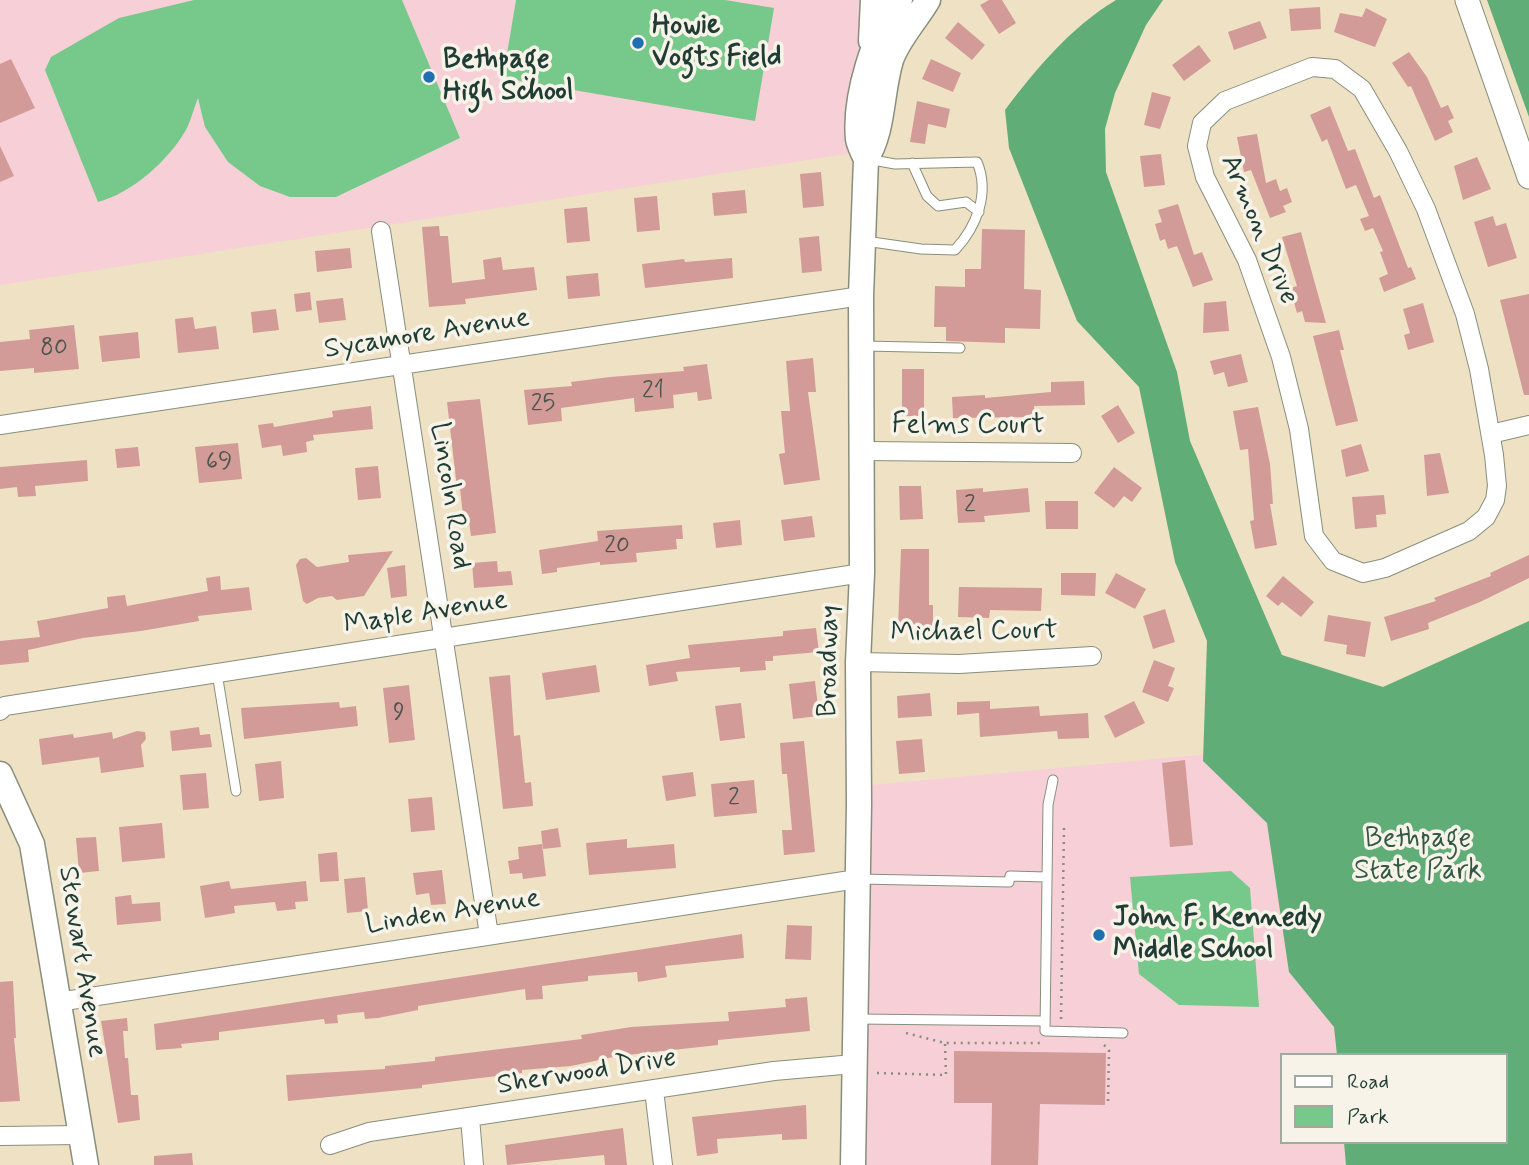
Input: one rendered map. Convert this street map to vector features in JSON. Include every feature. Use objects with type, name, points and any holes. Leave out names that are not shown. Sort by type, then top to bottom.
[{"type":"main road","points":[[871,50],[873,0]]},
{"type":"main road","name":"Broadway","points":[[853,1165],[865,1069],[855,1019],[858,662],[862,573],[862,296],[866,159],[858,140],[871,50],[900,0]]},
{"type":"main road","name":"Broadway","points":[[866,159],[876,144],[892,57],[928,0]]},
{"type":"main road","name":"Stewart Avenue","points":[[0,774],[32,845],[86,1165]]},
{"type":"street","points":[[1467,0],[1529,177]]},
{"type":"street","name":"Armon Drive","points":[[1312,67],[1335,69],[1362,89],[1398,151],[1442,247],[1468,325],[1492,434],[1497,486],[1495,500],[1486,517],[1469,531],[1385,568],[1363,573],[1351,571],[1333,561],[1314,536],[1298,429],[1281,357],[1247,260],[1198,160],[1197,138],[1208,114],[1245,90],[1312,67]]},
{"type":"street","name":"Lincoln Road","points":[[382,231],[489,934]]},
{"type":"street","name":"Sycamore Avenue","points":[[0,425],[862,296]]},
{"type":"street","points":[[1492,434],[1529,425]]},
{"type":"street","name":"Felms Court","points":[[863,452],[1072,453]]},
{"type":"street","name":"Maple Avenue","points":[[0,711],[5,706],[862,573]]},
{"type":"street","name":"Michael Court","points":[[858,662],[959,664],[1092,656]]},
{"type":"street","name":"Linden Avenue","points":[[58,1002],[857,879]]},
{"type":"street","name":"Sherwood Drive","points":[[330,1145],[349,1136],[774,1071],[865,1069]]},
{"type":"street","points":[[654,1090],[663,1165]]},
{"type":"street","points":[[470,1118],[474,1165]]},
{"type":"street","points":[[0,1136],[80,1135]]},
{"type":"lane","points":[[863,241],[921,250],[954,250],[967,237],[979,212],[983,178],[976,162],[912,163],[866,159]]},
{"type":"lane","points":[[912,163],[927,196],[938,206],[966,202],[979,212]]},
{"type":"lane","points":[[862,346],[960,348]]},
{"type":"lane","points":[[217,673],[236,791]]},
{"type":"lane","points":[[1053,780],[1048,805],[1045,1031],[1123,1033]]},
{"type":"lane","points":[[857,879],[1009,882],[1010,876],[1047,877]]},
{"type":"lane","points":[[855,1019],[1045,1021]]},
{"type":"path","points":[[1061,1023],[1064,828]]},
{"type":"path","points":[[900,1032],[946,1043],[1049,1044]]},
{"type":"path","points":[[865,1069],[946,1075],[946,1043]]},
{"type":"path","points":[[1103,1044],[1109,1050],[1108,1103]]},
{"type":"shaded area","name":"Bethpage High School","points":[[0,0],[862,0],[853,153],[0,285]]},
{"type":"shaded area","name":"John F. Kennedy Middle School","points":[[1243,751],[1386,1053],[1280,1053],[1280,1144],[1429,1144],[1439,1165],[865,1165],[871,785]]},
{"type":"green space","points":[[194,0],[402,0],[460,138],[336,197],[290,197],[260,186],[228,162],[205,127],[198,98],[186,130],[159,164],[124,191],[98,202],[45,70],[51,57],[119,18]]},
{"type":"green space","name":"Howie Vogts Field","points":[[516,0],[725,0],[774,8],[755,121],[503,78]]},
{"type":"green space","name":"Bethpage State Park","points":[[1116,0],[1163,0],[1146,25],[1115,93],[1105,129],[1106,172],[1177,372],[1190,441],[1282,655],[1383,687],[1529,621],[1529,1165],[1346,1165],[1344,1144],[1508,1144],[1508,1053],[1337,1053],[1334,1027],[1289,972],[1267,823],[1203,761],[1207,641],[1175,562],[1139,387],[1077,321],[1009,148],[1005,110],[1055,50]]},
{"type":"green space","points":[[1487,0],[1529,0],[1529,117]]},
{"type":"green space","points":[[1231,871],[1250,888],[1259,1007],[1179,1005],[1139,974],[1130,877]]},
{"type":"building","points":[[989,0],[1002,0],[1016,23],[999,34],[980,5]]},
{"type":"building","points":[[1320,7],[1321,29],[1291,31],[1289,9]]},
{"type":"building","points":[[1366,8],[1387,19],[1375,47],[1334,32],[1340,13],[1362,17]]},
{"type":"building","points":[[1260,21],[1267,38],[1234,50],[1228,32]]},
{"type":"building","points":[[958,22],[985,45],[972,60],[945,38]]},
{"type":"building","points":[[1199,45],[1211,61],[1184,81],[1172,65]]},
{"type":"building","points":[[1409,52],[1427,77],[1441,108],[1448,105],[1454,118],[1448,121],[1453,132],[1435,141],[1411,86],[1408,87],[1392,63]]},
{"type":"building","points":[[11,59],[35,108],[0,123],[0,64]]},
{"type":"building","points":[[931,59],[961,73],[953,92],[922,79]]},
{"type":"building","points":[[1152,92],[1171,97],[1160,129],[1144,125]]},
{"type":"building","points":[[917,101],[950,109],[946,128],[928,124],[925,144],[910,142]]},
{"type":"building","points":[[1330,106],[1348,151],[1355,149],[1374,198],[1380,195],[1408,268],[1411,267],[1416,279],[1384,292],[1379,278],[1388,274],[1380,252],[1383,251],[1373,228],[1365,231],[1360,219],[1369,216],[1356,185],[1346,189],[1327,139],[1322,142],[1310,115]]},
{"type":"building","points":[[1257,134],[1266,183],[1276,179],[1280,191],[1287,188],[1292,202],[1283,206],[1286,212],[1270,218],[1251,170],[1244,172],[1237,137]]},
{"type":"building","points":[[0,146],[14,176],[0,182]]},
{"type":"building","points":[[1161,154],[1165,185],[1144,187],[1140,156]]},
{"type":"building","points":[[1477,157],[1491,189],[1463,200],[1454,166]]},
{"type":"building","points":[[821,172],[824,206],[803,208],[800,174]]},
{"type":"building","points":[[745,190],[747,213],[714,216],[712,193]]},
{"type":"building","points":[[657,196],[660,230],[637,232],[634,198]]},
{"type":"building","points":[[1178,204],[1194,255],[1202,252],[1213,280],[1193,287],[1177,246],[1168,249],[1165,239],[1160,241],[1155,224],[1162,222],[1158,210]]},
{"type":"building","points":[[587,207],[590,241],[567,243],[564,209]]},
{"type":"building","points":[[1493,216],[1496,226],[1506,223],[1517,258],[1488,267],[1474,222]]},
{"type":"building","points":[[439,226],[440,236],[448,236],[452,283],[485,279],[483,260],[501,257],[503,270],[534,267],[537,290],[465,299],[466,304],[429,307],[422,227]]},
{"type":"building","points":[[982,229],[1025,230],[1024,289],[1041,290],[1040,329],[1005,328],[1005,343],[946,341],[946,327],[934,327],[935,286],[965,287],[965,269],[981,269]]},
{"type":"building","points":[[1301,232],[1326,323],[1305,322],[1302,311],[1297,313],[1290,288],[1297,286],[1282,237]]},
{"type":"building","points":[[819,236],[822,271],[802,273],[799,238]]},
{"type":"building","points":[[350,248],[352,268],[317,272],[315,251]]},
{"type":"building","points":[[732,258],[733,278],[645,288],[642,264],[684,259],[685,262]]},
{"type":"building","points":[[598,273],[600,296],[568,299],[566,276]]},
{"type":"building","points":[[310,292],[312,310],[296,312],[294,294]]},
{"type":"building","points":[[1529,294],[1529,395],[1524,395],[1500,300]]},
{"type":"building","points":[[343,298],[346,320],[319,323],[316,301]]},
{"type":"building","points":[[1226,301],[1229,331],[1203,333],[1204,303]]},
{"type":"building","points":[[1423,303],[1434,342],[1408,350],[1404,335],[1410,333],[1403,309]]},
{"type":"building","points":[[276,309],[279,330],[253,333],[251,312]]},
{"type":"building","points":[[193,317],[195,329],[216,326],[219,349],[178,353],[175,319]]},
{"type":"building","points":[[74,325],[79,369],[34,373],[34,368],[0,371],[0,342],[30,339],[29,330]]},
{"type":"building","points":[[1339,330],[1344,350],[1340,350],[1358,421],[1336,426],[1313,336]]},
{"type":"building","points":[[138,332],[140,358],[102,362],[99,336]]},
{"type":"building","points":[[1241,354],[1248,382],[1228,387],[1224,372],[1214,375],[1210,361]]},
{"type":"building","points":[[813,358],[816,392],[808,392],[820,480],[784,485],[779,454],[785,453],[781,411],[790,411],[786,361]]},
{"type":"building","points":[[707,364],[712,399],[698,401],[697,392],[673,395],[674,408],[635,412],[634,398],[561,408],[562,421],[528,425],[524,390],[572,386],[571,382],[610,377],[684,371],[683,367]]},
{"type":"building","points":[[902,369],[924,369],[924,416],[902,416]]},
{"type":"building","points":[[1084,381],[1085,405],[1034,406],[1035,417],[953,418],[952,397],[985,395],[985,398],[1051,392],[1051,382]]},
{"type":"building","points":[[480,399],[496,533],[471,536],[468,515],[463,516],[460,488],[457,488],[447,402]]},
{"type":"building","points":[[1118,405],[1135,433],[1118,443],[1101,416]]},
{"type":"building","points":[[371,406],[373,429],[313,435],[314,440],[306,442],[307,452],[283,456],[281,445],[262,448],[258,425],[273,423],[274,427],[333,417],[332,411]]},
{"type":"building","points":[[1258,407],[1270,464],[1273,504],[1270,504],[1277,545],[1255,549],[1250,521],[1254,520],[1248,449],[1240,450],[1233,411]]},
{"type":"building","points":[[238,443],[242,479],[199,483],[195,447]]},
{"type":"building","points":[[1361,444],[1369,471],[1346,477],[1341,450]]},
{"type":"building","points":[[138,447],[140,466],[117,468],[115,449]]},
{"type":"building","points":[[1440,453],[1449,493],[1427,496],[1424,455]]},
{"type":"building","points":[[87,460],[88,481],[35,486],[36,496],[18,497],[17,487],[0,489],[0,467]]},
{"type":"building","points":[[378,466],[381,498],[358,500],[355,468]]},
{"type":"building","points":[[1114,467],[1142,488],[1132,502],[1124,496],[1114,508],[1094,493]]},
{"type":"building","points":[[899,486],[921,486],[923,519],[900,520]]},
{"type":"building","points":[[983,488],[983,492],[1028,488],[1030,512],[984,516],[985,522],[958,523],[956,490]]},
{"type":"building","points":[[1384,495],[1386,514],[1376,515],[1377,527],[1355,529],[1352,497]]},
{"type":"building","points":[[1045,501],[1078,501],[1078,529],[1046,529]]},
{"type":"building","points":[[812,516],[815,537],[784,541],[781,520]]},
{"type":"building","points":[[740,520],[742,545],[716,548],[713,523]]},
{"type":"building","points":[[682,525],[683,539],[676,539],[677,549],[636,553],[637,562],[600,565],[600,562],[557,568],[557,572],[542,574],[539,550],[598,541],[597,531]]},
{"type":"building","points":[[901,549],[929,549],[929,605],[933,605],[933,628],[898,628]]},
{"type":"building","points":[[393,551],[364,596],[337,600],[332,596],[318,598],[307,604],[303,601],[296,565],[300,559],[306,558],[317,567],[349,562],[348,555]]},
{"type":"building","points":[[1529,555],[1529,578],[1428,623],[1429,629],[1391,641],[1384,617],[1436,601],[1434,598],[1491,576],[1490,573]]},
{"type":"building","points":[[497,561],[498,572],[511,571],[513,585],[474,588],[472,563]]},
{"type":"building","points":[[405,565],[407,596],[391,598],[387,568]]},
{"type":"building","points":[[1061,573],[1096,573],[1095,596],[1061,595]]},
{"type":"building","points":[[1116,573],[1146,589],[1135,609],[1105,593]]},
{"type":"building","points":[[220,576],[221,590],[249,587],[252,610],[198,616],[199,621],[83,638],[28,650],[29,662],[0,665],[0,641],[40,637],[37,621],[108,608],[107,597],[125,595],[127,606],[208,591],[206,578]]},
{"type":"building","points":[[1283,576],[1314,602],[1301,617],[1282,602],[1278,606],[1266,596]]},
{"type":"building","points":[[959,587],[1042,588],[1041,611],[990,610],[989,618],[958,617]]},
{"type":"building","points":[[1165,609],[1175,642],[1153,649],[1143,616]]},
{"type":"building","points":[[1328,615],[1371,622],[1365,657],[1346,654],[1347,645],[1324,641]]},
{"type":"building","points":[[816,628],[819,652],[773,656],[773,661],[765,661],[766,670],[740,672],[740,667],[676,672],[678,681],[649,686],[646,665],[690,658],[688,645],[783,636],[783,631]]},
{"type":"building","points":[[1154,660],[1175,668],[1168,686],[1174,688],[1168,702],[1142,692]]},
{"type":"building","points":[[596,665],[600,692],[546,700],[542,673]]},
{"type":"building","points":[[510,675],[514,736],[520,735],[525,783],[531,782],[533,806],[503,809],[489,677]]},
{"type":"building","points":[[815,681],[819,716],[793,719],[789,684]]},
{"type":"building","points":[[409,685],[415,740],[389,743],[383,688]]},
{"type":"building","points":[[930,693],[932,716],[898,718],[897,696]]},
{"type":"building","points":[[990,701],[990,709],[1039,706],[1040,716],[1088,713],[1089,738],[1058,739],[1057,731],[980,737],[979,713],[957,715],[957,702]]},
{"type":"building","points":[[1134,701],[1145,723],[1115,738],[1104,716]]},
{"type":"building","points":[[339,702],[340,708],[356,706],[358,726],[244,739],[241,708]]},
{"type":"building","points":[[741,703],[745,738],[720,741],[715,706]]},
{"type":"building","points":[[199,727],[200,735],[210,734],[212,747],[172,751],[170,731]]},
{"type":"building","points":[[137,731],[145,732],[146,739],[141,745],[144,767],[101,773],[99,757],[42,765],[39,739],[73,734],[74,738],[112,732],[113,739]]},
{"type":"building","points":[[922,739],[925,772],[899,774],[896,741]]},
{"type":"building","points":[[804,741],[815,852],[784,855],[782,830],[792,830],[787,774],[782,774],[780,743]]},
{"type":"building","points":[[1185,760],[1193,845],[1170,847],[1162,763]]},
{"type":"building","points":[[281,761],[284,798],[259,801],[255,764]]},
{"type":"building","points":[[693,772],[696,796],[666,801],[662,776]]},
{"type":"building","points":[[206,773],[209,808],[183,810],[180,775]]},
{"type":"building","points":[[754,780],[757,813],[714,817],[711,784]]},
{"type":"building","points":[[432,797],[435,830],[411,832],[408,799]]},
{"type":"building","points":[[162,823],[165,858],[122,862],[119,827]]},
{"type":"building","points":[[558,828],[561,847],[543,849],[541,831]]},
{"type":"building","points":[[96,837],[99,871],[79,873],[76,838]]},
{"type":"building","points":[[627,839],[627,848],[674,844],[676,868],[589,875],[586,843]]},
{"type":"building","points":[[542,844],[546,876],[523,879],[522,873],[510,874],[508,861],[519,859],[518,847]]},
{"type":"building","points":[[337,852],[339,881],[320,882],[318,854]]},
{"type":"building","points":[[442,870],[446,904],[431,905],[429,893],[416,895],[413,873]]},
{"type":"building","points":[[365,877],[368,911],[347,913],[344,879]]},
{"type":"building","points":[[229,881],[231,889],[306,881],[308,901],[295,902],[296,909],[277,911],[275,902],[234,906],[235,913],[205,918],[200,886]]},
{"type":"building","points":[[131,895],[132,904],[160,902],[161,921],[117,925],[115,897]]},
{"type":"building","points":[[787,925],[812,926],[811,960],[785,959]]},
{"type":"building","points":[[742,934],[744,958],[665,966],[667,977],[638,982],[637,972],[588,976],[588,981],[542,986],[543,999],[526,1000],[525,989],[418,1006],[418,1010],[378,1018],[365,1019],[364,1012],[352,1013],[337,1015],[338,1023],[325,1024],[324,1019],[219,1032],[219,1040],[181,1044],[182,1048],[156,1050],[154,1024]]},
{"type":"building","points":[[13,981],[14,1038],[20,1101],[0,1102],[0,982]]},
{"type":"building","points":[[807,997],[810,1031],[718,1040],[718,1045],[618,1056],[571,1066],[522,1070],[522,1073],[422,1085],[422,1088],[288,1101],[286,1075],[385,1069],[385,1066],[435,1061],[435,1057],[582,1039],[581,1035],[631,1027],[729,1021],[728,1012],[786,1007],[785,999]]},
{"type":"building","points":[[127,1018],[128,1031],[123,1031],[125,1058],[128,1058],[131,1095],[138,1095],[140,1120],[118,1123],[101,1021]]},
{"type":"building","points":[[954,1051],[1106,1053],[1105,1105],[1040,1104],[1038,1165],[991,1165],[992,1103],[954,1103]]},
{"type":"building","points":[[806,1105],[807,1139],[782,1140],[782,1134],[717,1139],[718,1153],[697,1156],[692,1117]]},
{"type":"building","points":[[623,1128],[627,1165],[605,1165],[604,1155],[507,1165],[505,1145]]},
{"type":"building","points":[[192,1153],[193,1165],[154,1165],[154,1156]]},
{"type":"place","name":"Howie Vogts Field","points":[[638,43]]},
{"type":"place","name":"Bethpage High School","points":[[429,77]]},
{"type":"place","name":"John F. Kennedy Middle School","points":[[1099,935]]}]
